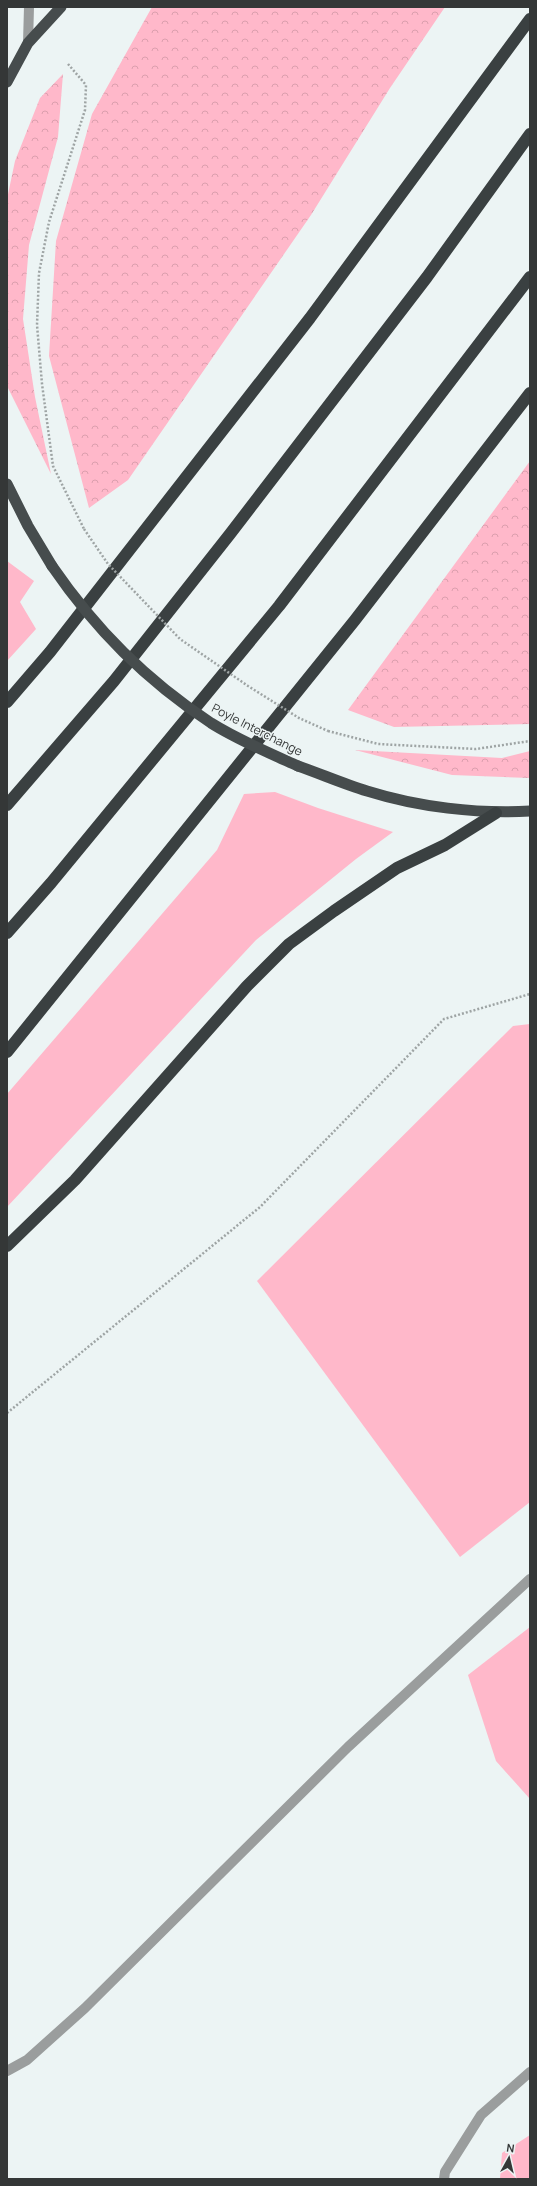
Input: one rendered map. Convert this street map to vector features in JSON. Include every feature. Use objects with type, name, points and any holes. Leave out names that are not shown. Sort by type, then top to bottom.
[{"type":"highway","points":[[7,82],[28,43],[61,7]]},
{"type":"highway","points":[[7,702],[50,652],[310,318],[530,19]]},
{"type":"highway","points":[[7,805],[114,681],[226,540],[427,277],[530,134]]},
{"type":"highway","points":[[7,934],[51,883],[279,606],[530,277]]},
{"type":"highway","points":[[7,1052],[350,626],[530,393]]},
{"type":"highway","name":"Poyle Interchange","points":[[7,484],[28,526],[52,566],[75,600],[104,634],[135,665],[212,723],[298,766],[368,791],[426,804],[496,813],[530,811]]},
{"type":"highway","points":[[7,1246],[75,1180],[247,986],[289,944],[397,868],[445,845],[496,813]]},
{"type":"street","points":[[28,43],[29,7]]},
{"type":"street","points":[[7,2071],[28,2060],[90,2002],[348,1747],[530,1579]]},
{"type":"street","points":[[7,2062],[28,2060]]},
{"type":"street","points":[[444,2179],[445,2172],[481,2115],[530,2072]]},
{"type":"path","points":[[68,64],[86,85],[85,110],[48,222],[39,273],[37,325],[42,384],[53,466],[84,529],[108,564],[180,639],[299,718],[328,731],[378,744],[476,749],[530,741]]},
{"type":"path","points":[[7,1412],[260,1207],[444,1019],[530,994]]},
{"type":"green space","points":[[152,7],[445,7],[390,88],[311,215],[128,480],[89,508],[49,356],[56,241],[92,114]]},
{"type":"green space","points":[[63,74],[58,137],[29,245],[23,319],[35,397],[51,474],[7,386],[7,199],[15,161],[40,98]]},
{"type":"green space","points":[[530,461],[530,724],[394,727],[348,710]]},
{"type":"green space","points":[[7,561],[34,581],[20,602],[36,629],[7,661]]},
{"type":"green space","points":[[355,750],[502,758],[530,751],[530,778],[452,775]]},
{"type":"green space","points":[[275,792],[318,808],[393,832],[356,859],[256,940],[7,1207],[7,1094],[217,850],[244,794]]},
{"type":"green space","points":[[530,1024],[530,1502],[460,1557],[257,1281],[513,1026]]},
{"type":"green space","points":[[530,1627],[530,1799],[496,1761],[468,1675]]},
{"type":"green space","points":[[530,2135],[530,2179],[500,2179],[502,2153]]}]
